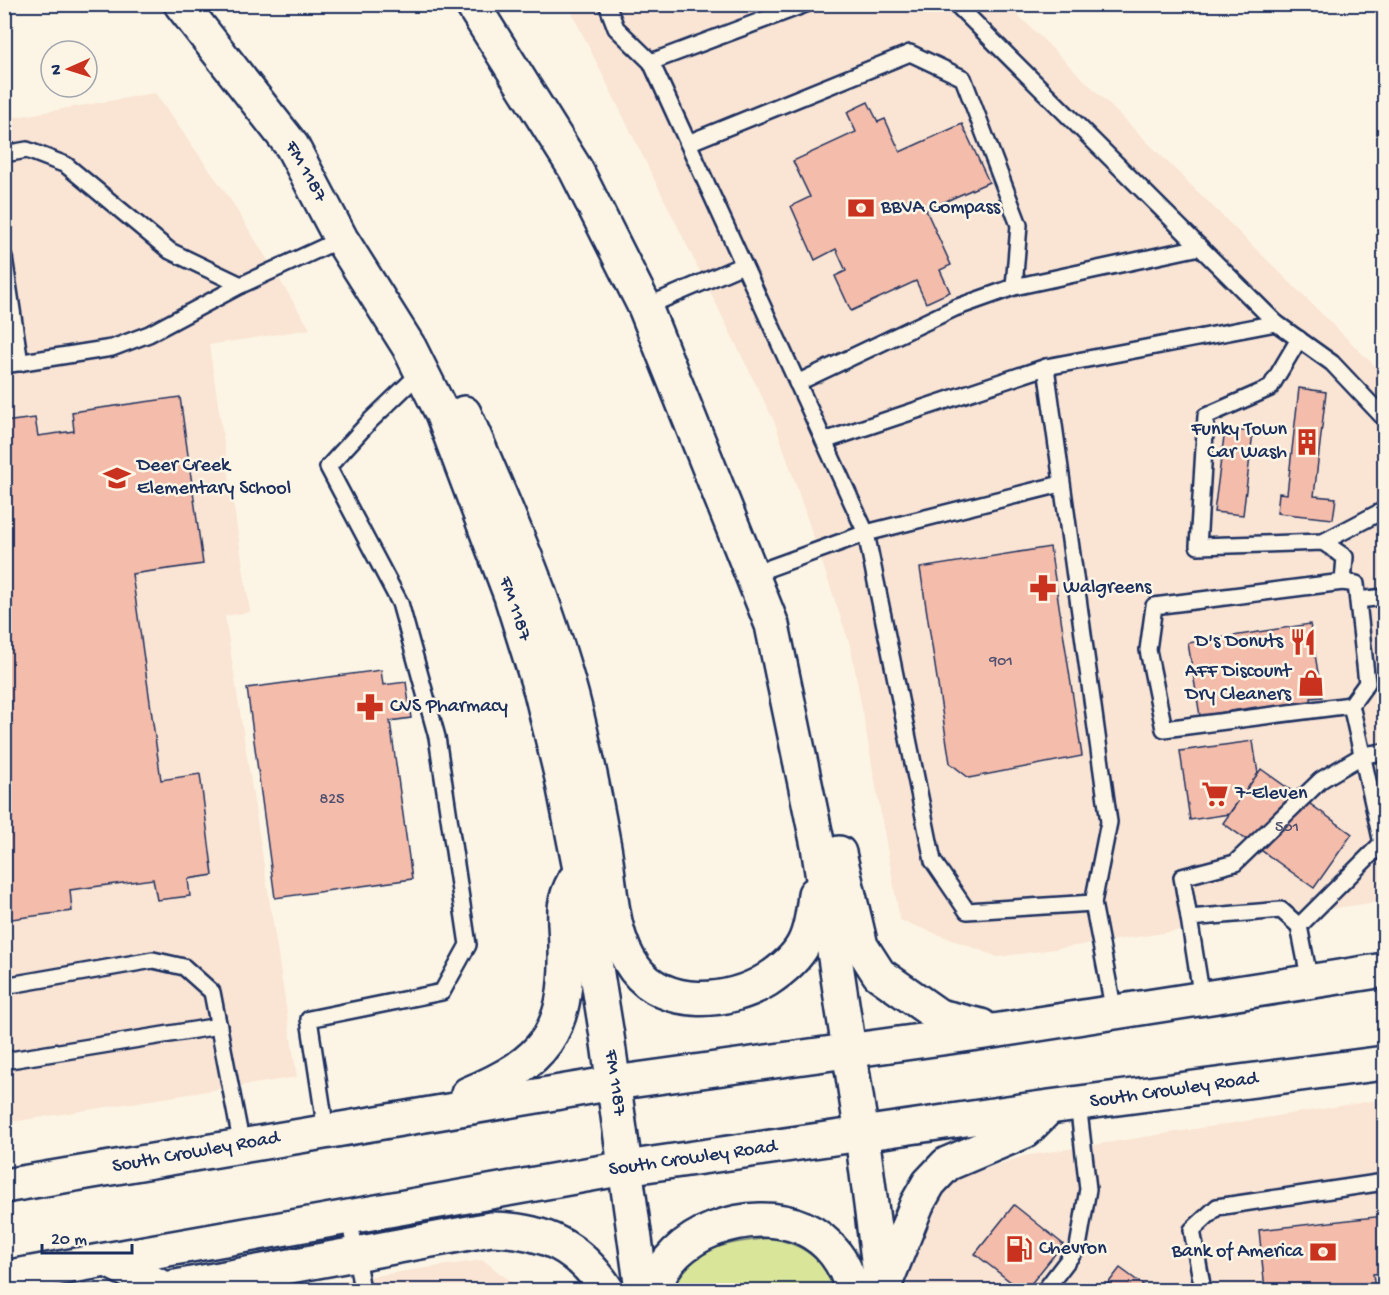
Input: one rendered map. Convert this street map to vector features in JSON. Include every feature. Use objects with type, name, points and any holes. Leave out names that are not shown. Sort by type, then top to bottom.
[{"type":"main road","name":"FM 1187","points":[[181,4],[292,146],[341,239],[415,360],[442,413],[511,596],[541,692],[562,778],[580,869],[614,1083],[642,1290]]},
{"type":"main road","points":[[472,4],[576,170],[645,308],[750,575],[772,625],[818,846],[862,1135],[882,1290]]},
{"type":"main road","points":[[415,360],[449,378],[527,556],[572,696],[604,845],[621,946],[636,970],[659,988],[688,998],[734,994],[753,989],[773,975],[808,940],[818,846]]},
{"type":"main road","points":[[772,625],[797,654],[861,946],[879,974],[939,1016],[1000,1030]]},
{"type":"main road","points":[[426,1114],[508,1077],[535,1056],[556,1026],[563,997],[566,959],[564,898],[580,869]]},
{"type":"main road","name":"South Crowley Road","points":[[4,1186],[614,1083],[1000,1030],[1384,970]]},
{"type":"main road","name":"South Crowley Road","points":[[4,1278],[626,1168],[1064,1105],[1384,1063]]},
{"type":"main road","points":[[882,1290],[917,1204],[929,1183],[947,1164],[1025,1131],[1064,1105]]},
{"type":"main road","points":[[655,1290],[665,1263],[682,1245],[704,1233],[726,1226],[754,1222],[781,1222],[803,1228],[824,1242],[841,1259],[852,1290]]},
{"type":"main road","points":[[109,1261],[165,1289],[491,1229],[520,1230],[572,1249],[593,1268],[607,1290]]},
{"type":"lane","points":[[607,4],[616,28],[651,62],[866,533],[933,861],[967,911],[1092,903]]},
{"type":"lane","points":[[651,62],[806,4]]},
{"type":"lane","points":[[956,4],[1276,323],[1332,363],[1384,418]]},
{"type":"lane","points":[[688,143],[910,53],[963,78],[1019,225],[1014,287]]},
{"type":"lane","points":[[4,154],[27,150],[66,165],[170,251],[241,285]]},
{"type":"lane","points":[[4,257],[12,364],[112,348],[149,334],[241,285],[341,239]]},
{"type":"lane","points":[[797,383],[955,308],[1014,287],[1200,247]]},
{"type":"lane","points":[[645,308],[743,265]]},
{"type":"lane","points":[[824,441],[1046,367],[1276,323]]},
{"type":"lane","points":[[1299,339],[1270,388],[1206,417],[1198,546],[1323,542],[1384,510]]},
{"type":"lane","points":[[326,1131],[309,1018],[442,992],[468,945],[437,737],[400,603],[328,467],[371,420],[415,360]]},
{"type":"lane","points":[[1046,367],[1109,822],[1092,903],[1114,1012]]},
{"type":"lane","points":[[750,575],[866,533],[1061,484]]},
{"type":"lane","points":[[1323,542],[1345,557],[1343,582]]},
{"type":"lane","points":[[1299,926],[1383,842],[1352,705],[1367,683],[1356,584],[1343,582],[1154,606],[1148,650],[1164,729],[1352,705]]},
{"type":"lane","points":[[1358,600],[1384,597]]},
{"type":"lane","points":[[1202,999],[1182,877],[1235,863],[1321,780],[1363,755],[1384,752]]},
{"type":"lane","points":[[1189,918],[1281,910],[1299,926],[1310,982]]},
{"type":"lane","points":[[4,986],[153,960],[184,967],[212,992],[242,1146]]},
{"type":"lane","points":[[4,1061],[219,1026]]},
{"type":"lane","points":[[1045,1290],[1078,1247],[1088,1189],[1064,1105]]},
{"type":"lane","points":[[1203,1290],[1192,1230],[1217,1208],[1384,1182]]},
{"type":"lane","points":[[349,1216],[362,1290]]},
{"type":"shaded area","points":[[568,5],[1008,5],[1384,375],[1384,901],[998,957],[900,920],[851,648],[775,423]]},
{"type":"shaded area","name":"Deer Creek Elementary School","points":[[155,93],[230,199],[310,329],[209,345],[250,612],[225,616],[297,1077],[5,1123],[5,119]]},
{"type":"shaded area","points":[[1384,1099],[1384,1290],[908,1290],[908,1267],[939,1192],[962,1177],[1024,1156]]},
{"type":"shaded area","points":[[483,1260],[522,1290],[283,1290],[426,1268]]},
{"type":"green space","points":[[769,1238],[781,1240],[810,1254],[825,1270],[836,1290],[669,1290],[675,1276],[696,1256],[724,1245]]},
{"type":"building","name":"BBVA Compass","points":[[868,102],[878,122],[885,119],[900,152],[962,124],[989,182],[926,210],[951,265],[940,270],[950,292],[926,303],[916,281],[851,311],[835,276],[846,271],[836,249],[815,260],[791,206],[810,197],[793,161],[856,132],[847,112]]},
{"type":"building","name":"Funky Town Car Wash","points":[[1299,388],[1326,392],[1314,496],[1336,498],[1333,519],[1277,513],[1279,493],[1287,494]]},
{"type":"building","points":[[180,397],[203,564],[132,574],[161,780],[200,774],[213,875],[188,879],[190,896],[157,900],[153,879],[70,890],[72,911],[4,920],[4,422],[35,418],[38,436],[74,431],[72,412]]},
{"type":"building","points":[[1225,429],[1253,432],[1243,515],[1214,512]]},
{"type":"building","name":"Walgreens","points":[[1050,547],[1082,756],[969,778],[950,763],[920,568]]},
{"type":"building","points":[[1310,624],[1322,697],[1311,698],[1312,707],[1258,716],[1256,707],[1200,716],[1188,643]]},
{"type":"building","name":"CVS Pharmacy","points":[[381,670],[383,685],[406,682],[411,718],[390,721],[412,879],[275,898],[247,688]]},
{"type":"building","name":"7-Eleven","points":[[1253,741],[1258,774],[1229,814],[1190,820],[1180,751]]},
{"type":"building","name":"7-Eleven","points":[[1261,769],[1352,834],[1314,888],[1223,823]]},
{"type":"building","name":"Chevron","points":[[1014,1205],[1063,1244],[1026,1290],[1021,1290],[975,1254]]},
{"type":"building","name":"Bank of America","points":[[1384,1216],[1384,1273],[1373,1274],[1375,1290],[1265,1290],[1259,1230]]},
{"type":"building","points":[[1120,1268],[1150,1290],[1103,1290]]},
{"type":"place","name":"BBVA Compass","points":[[861,208]]},
{"type":"place","name":"Funky Town Car Wash","points":[[1307,442]]},
{"type":"place","name":"Deer Creek Elementary School","points":[[117,478]]},
{"type":"place","name":"Walgreens","points":[[1043,588]]},
{"type":"place","name":"D's Donuts","points":[[1303,642]]},
{"type":"place","name":"AFF Discount Dry Cleaners","points":[[1311,683]]},
{"type":"place","name":"CVS Pharmacy","points":[[370,707]]},
{"type":"place","name":"7-Eleven","points":[[1215,794]]},
{"type":"place","name":"Chevron","points":[[1019,1249]]},
{"type":"place","name":"Bank of America","points":[[1323,1252]]}]
